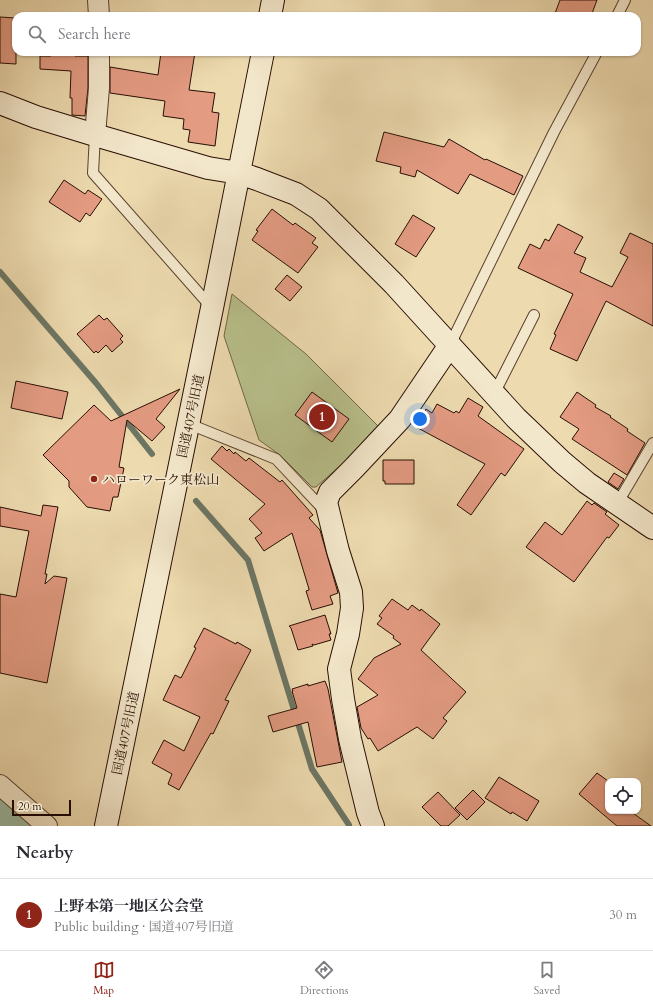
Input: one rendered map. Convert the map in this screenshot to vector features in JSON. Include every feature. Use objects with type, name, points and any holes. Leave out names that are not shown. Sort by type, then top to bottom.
[{"type":"street","points":[[98,0],[99,12]]},
{"type":"street","points":[[271,12],[273,0]]},
{"type":"street","points":[[95,135],[99,88],[99,56]]},
{"type":"street","name":"国道407号旧道","points":[[106,826],[189,424],[262,56]]},
{"type":"street","points":[[0,103],[36,117],[208,168],[239,173],[257,178],[296,194],[319,209],[394,284],[516,418],[562,462],[587,483],[653,528]]},
{"type":"street","points":[[373,826],[368,813],[359,775],[343,699],[339,669],[348,634],[352,608],[351,592],[326,502],[330,492],[400,419],[450,345]]},
{"type":"street","points":[[0,785],[47,826]]},
{"type":"lane","points":[[619,12],[625,0]]},
{"type":"lane","points":[[450,345],[554,132],[595,56]]},
{"type":"lane","points":[[95,135],[93,173],[212,308]]},
{"type":"lane","points":[[494,394],[534,315]]},
{"type":"lane","points":[[189,424],[276,459],[328,513]]},
{"type":"lane","points":[[617,504],[653,443]]},
{"type":"green space","points":[[232,294],[306,354],[379,427],[357,451],[316,487],[312,487],[280,455],[259,440],[224,336]]},
{"type":"building","points":[[560,0],[597,0],[592,12],[556,12]]},
{"type":"building","points":[[0,17],[12,18],[12,56],[16,56],[16,64],[0,63]]},
{"type":"building","points":[[40,56],[88,56],[88,88],[85,116],[72,115],[72,98],[70,98],[71,71],[40,69]]},
{"type":"building","points":[[160,56],[194,56],[189,90],[215,93],[212,112],[219,113],[215,146],[188,142],[190,130],[183,129],[184,119],[163,116],[165,101],[110,93],[110,67],[158,75]]},
{"type":"building","points":[[384,132],[444,147],[449,139],[485,160],[486,159],[523,176],[514,195],[470,174],[458,194],[417,170],[415,177],[400,173],[401,167],[376,161]]},
{"type":"building","points":[[64,180],[85,194],[88,190],[102,199],[90,216],[86,213],[80,222],[49,202]]},
{"type":"building","points":[[272,209],[293,225],[295,223],[316,238],[312,243],[318,247],[298,273],[252,240],[258,231],[256,230]]},
{"type":"building","points":[[413,215],[435,228],[416,257],[395,244]]},
{"type":"building","points":[[558,224],[583,237],[574,253],[586,258],[580,272],[612,287],[628,257],[620,253],[630,233],[653,244],[653,326],[606,301],[577,361],[550,349],[556,335],[554,334],[573,294],[518,268],[530,244],[540,249],[545,239],[549,241]]},
{"type":"building","points":[[287,275],[302,287],[290,301],[275,289]]},
{"type":"building","points":[[99,315],[104,320],[107,318],[123,336],[120,339],[123,342],[112,352],[106,345],[98,353],[96,351],[94,353],[77,334]]},
{"type":"building","points":[[16,381],[68,392],[62,419],[11,408]]},
{"type":"building","points":[[180,389],[156,419],[165,427],[152,441],[127,420],[119,467],[124,468],[118,497],[113,497],[110,511],[87,507],[69,487],[69,481],[43,455],[94,405],[111,421]]},
{"type":"building","points":[[312,392],[349,419],[332,442],[295,415]]},
{"type":"building","points":[[577,392],[645,443],[627,475],[572,439],[579,429],[560,417]]},
{"type":"building","points":[[468,398],[483,407],[478,416],[524,449],[505,476],[501,473],[471,515],[457,505],[485,464],[416,427],[426,409],[432,413],[437,404],[454,413],[456,411],[459,413]]},
{"type":"building","points":[[222,446],[227,451],[229,449],[234,454],[235,452],[246,461],[249,458],[280,482],[282,480],[313,515],[309,518],[320,530],[338,593],[330,596],[333,604],[312,610],[306,591],[309,589],[292,533],[264,551],[255,538],[262,533],[249,519],[265,504],[211,459]]},
{"type":"building","points":[[383,460],[414,460],[414,484],[385,484],[385,481],[383,481]]},
{"type":"building","points":[[614,473],[624,479],[618,489],[608,482]]},
{"type":"building","points":[[587,501],[592,505],[594,503],[607,512],[605,514],[619,525],[609,538],[607,537],[574,582],[526,547],[545,522],[562,535]]},
{"type":"building","points":[[43,505],[58,507],[45,574],[47,574],[45,584],[54,576],[67,578],[47,683],[0,673],[0,594],[16,597],[29,531],[0,526],[0,507],[41,516]]},
{"type":"building","points":[[392,599],[408,610],[412,605],[420,611],[421,609],[440,624],[421,650],[466,692],[443,718],[447,721],[433,739],[417,727],[378,751],[370,738],[368,739],[361,728],[357,707],[378,695],[358,679],[374,658],[401,644],[393,638],[394,636],[377,624],[382,618],[379,616]]},
{"type":"building","points":[[325,615],[331,634],[329,634],[331,640],[314,645],[312,644],[313,646],[298,650],[289,626]]},
{"type":"building","points":[[204,628],[236,644],[237,642],[251,650],[225,700],[229,701],[213,734],[211,733],[179,790],[168,784],[172,774],[152,763],[164,740],[184,751],[200,717],[163,700],[175,675],[181,678]]},
{"type":"building","points":[[325,681],[328,689],[342,762],[317,767],[308,722],[273,732],[268,716],[297,708],[292,689]]},
{"type":"building","points":[[597,773],[605,779],[605,814],[634,814],[651,826],[617,826],[579,794]]},
{"type":"building","points":[[499,777],[539,801],[527,821],[512,812],[511,814],[485,798]]},
{"type":"building","points":[[473,790],[485,802],[467,820],[455,808]]},
{"type":"building","points":[[438,792],[460,815],[448,826],[441,826],[422,807]]},
{"type":"waterway","points":[[0,272],[96,383],[152,454]]},
{"type":"waterway","points":[[196,501],[248,560],[312,769],[349,825]]},
{"type":"waterway","points":[[0,815],[12,826]]},
{"type":"place","name":"上野本第一地区公会堂","points":[[322,417]]},
{"type":"place","name":"ハローワーク東松山","points":[[94,479]]}]
